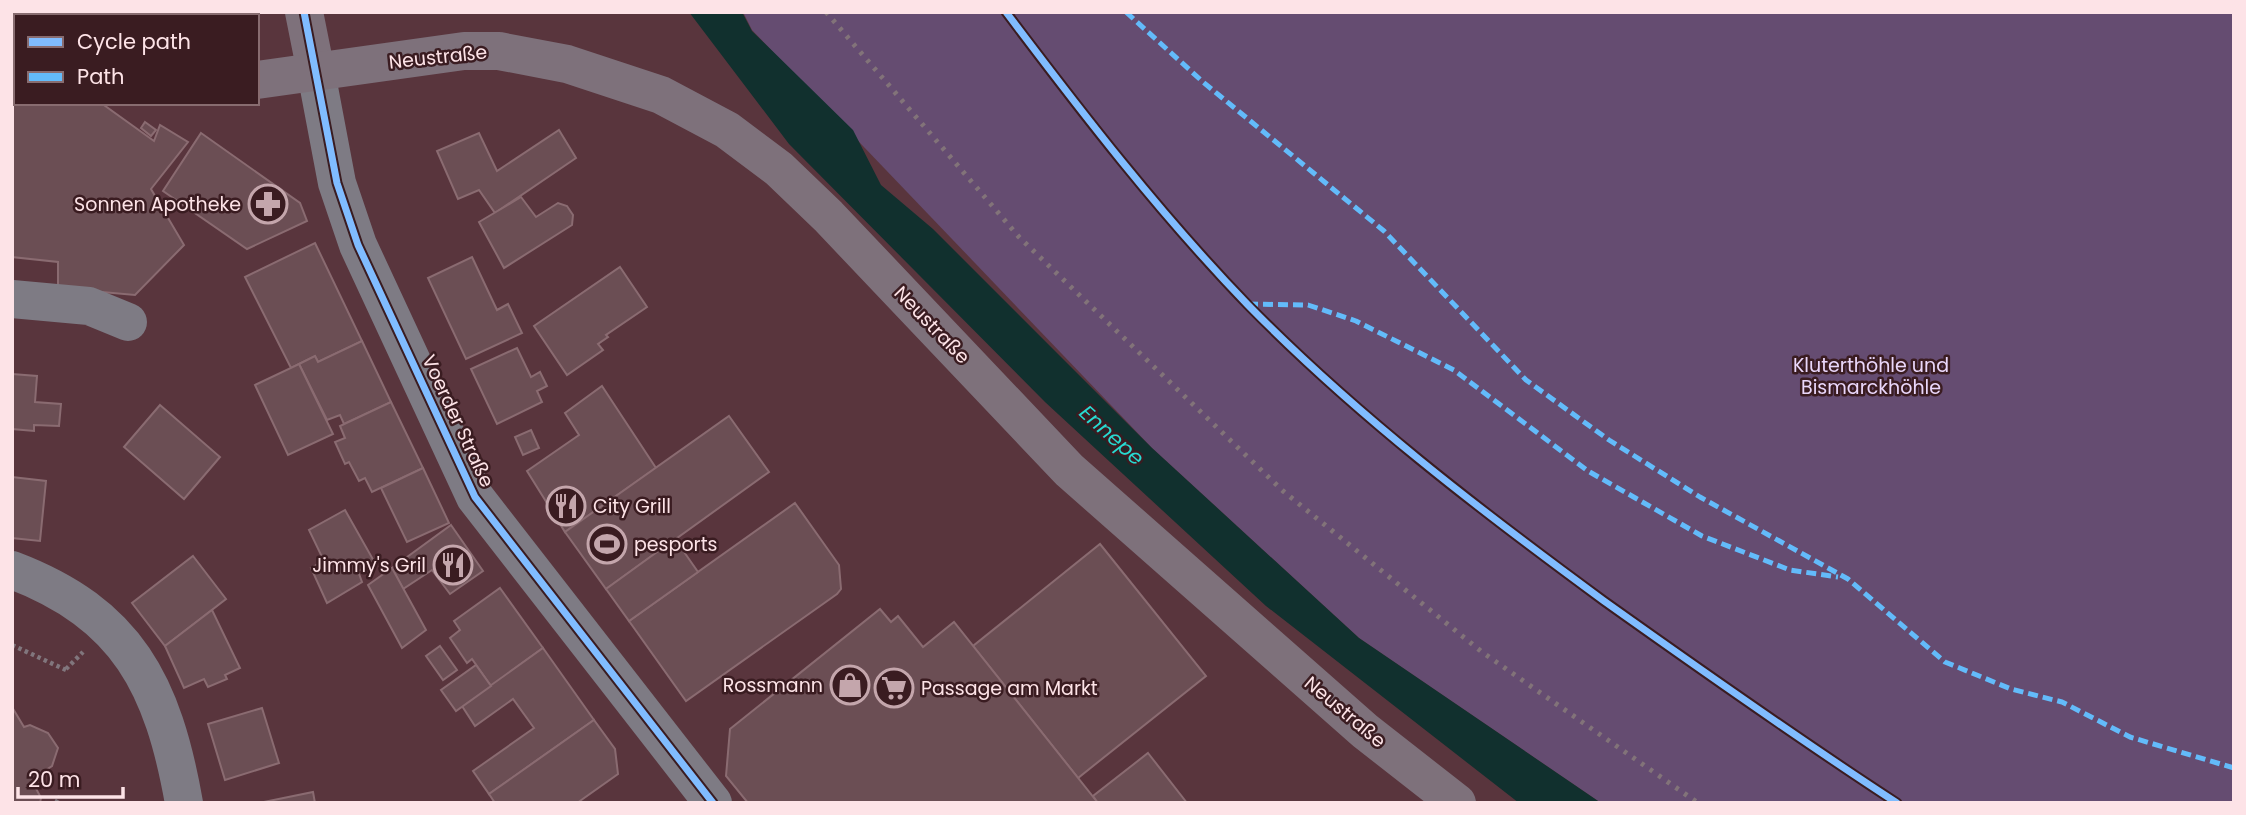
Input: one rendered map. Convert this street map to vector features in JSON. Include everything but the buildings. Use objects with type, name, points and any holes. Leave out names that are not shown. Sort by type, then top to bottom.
[{"type":"main road","points":[[259,80],[316,72],[304,12]]},
{"type":"main road","name":"Neustraße","points":[[316,72],[464,51],[528,54],[661,95],[727,130],[779,169],[828,216],[1069,470],[1365,731],[1457,803]]},
{"type":"street","name":"Voerder Straße","points":[[316,72],[337,183],[358,245],[475,497],[713,803]]},
{"type":"street","points":[[12,299],[89,306],[128,322]]},
{"type":"street","points":[[12,570],[49,584],[95,613],[129,648],[152,688],[180,778],[184,803]]},
{"type":"path","points":[[12,645],[66,670]]},
{"type":"path","points":[[56,803],[60,796]]},
{"type":"green space","name":"Kluterthöhle und Bismarckhöhle","points":[[743,12],[2234,12],[2234,803],[1601,803],[1359,638],[1152,448],[752,30]]},
{"type":"water","name":"Ennepe","points":[[689,12],[742,12],[752,31],[853,130],[881,185],[933,229],[1152,448],[1359,638],[1601,803],[1519,803],[1266,606],[1045,402],[789,144]]},
{"type":"railway","points":[[826,12],[1019,237],[1283,491],[1482,652],[1698,803]]},
{"type":"marked path","points":[[1126,12],[1203,82],[1384,231],[1526,380],[1609,440],[1700,497],[1848,579],[1945,662],[2011,689],[2062,702],[2130,737],[2234,768]]},
{"type":"marked path","points":[[1248,304],[1308,305],[1356,321],[1454,370],[1588,471],[1702,536],[1790,570],[1838,577]]},
{"type":"cycle path","points":[[304,12],[337,183],[358,245],[475,497],[713,803]]},
{"type":"cycle path","points":[[1006,12],[1093,125],[1184,235],[1248,305],[1332,385],[1420,460],[1558,567],[1749,703],[1897,803]]},
{"type":"place","name":"Sonnen Apotheke","points":[[268,204]]},
{"type":"place","name":"City Grill","points":[[566,506]]},
{"type":"place","name":"pesports","points":[[607,544]]},
{"type":"place","name":"Jimmy's Gril","points":[[453,565]]},
{"type":"place","name":"Rossmann","points":[[850,685]]},
{"type":"place","name":"Passage am Markt","points":[[894,688]]}]
